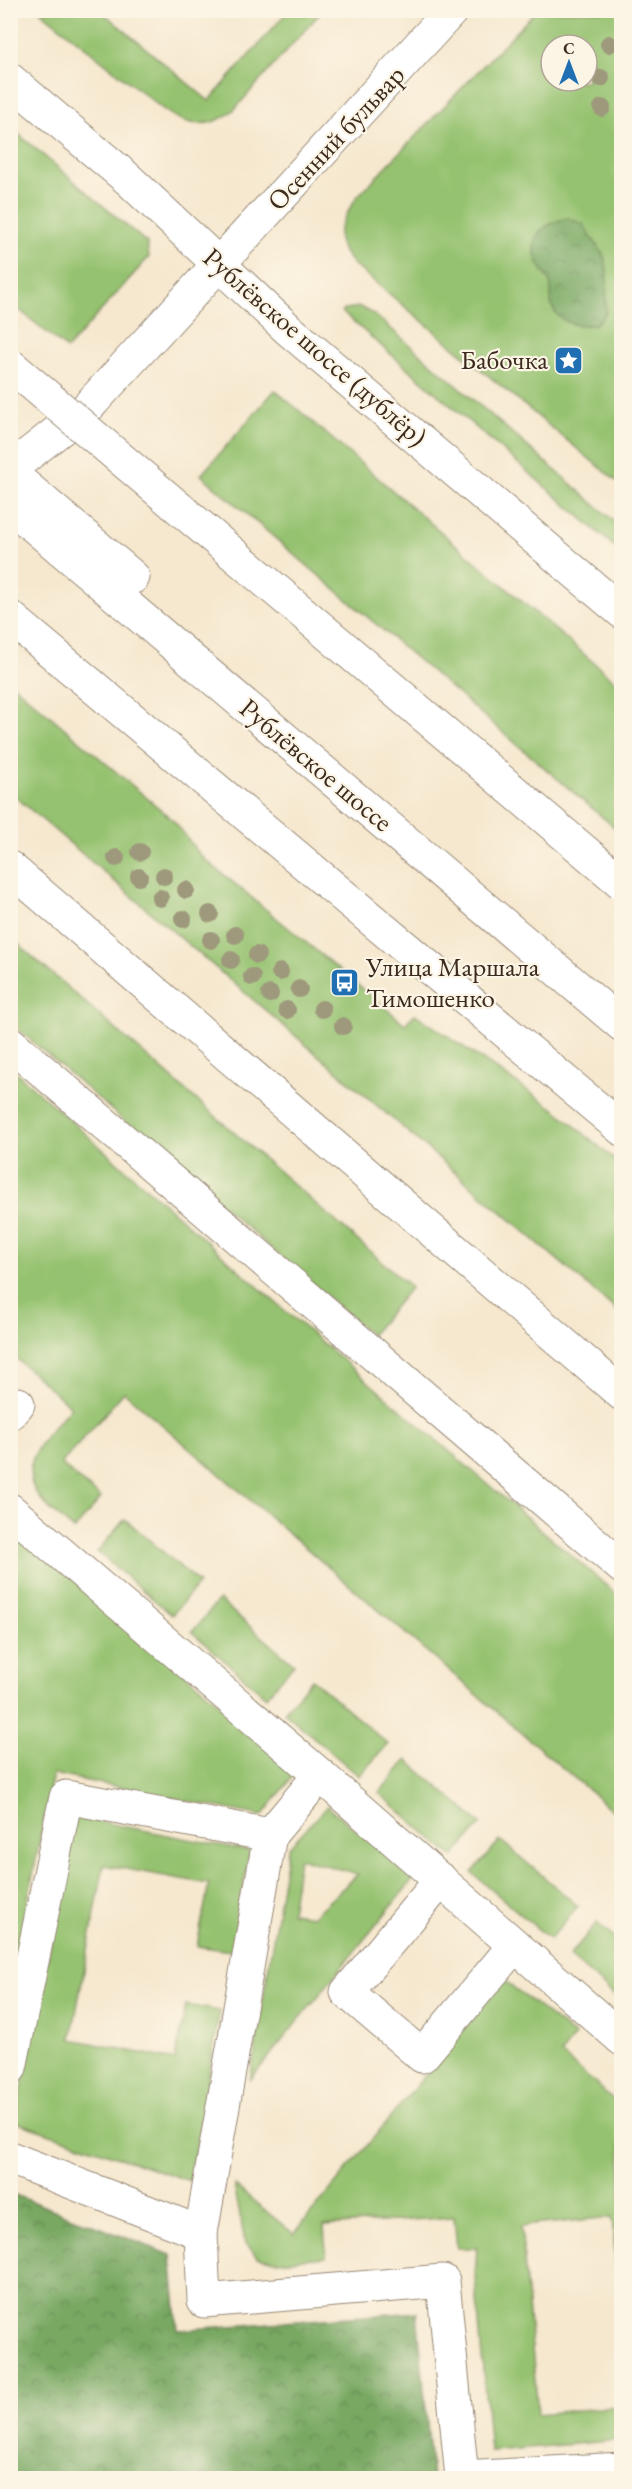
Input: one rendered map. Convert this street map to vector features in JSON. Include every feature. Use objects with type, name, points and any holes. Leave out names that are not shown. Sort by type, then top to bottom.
[{"type":"main road","name":"Осенний бульвар","points":[[219,264],[452,10]]},
{"type":"main road","name":"Рублёвское шоссе (дублёр)","points":[[10,80],[128,180],[289,330],[621,612]]},
{"type":"main road","points":[[133,577],[10,471],[85,410],[219,264]]},
{"type":"main road","points":[[11,356],[85,410]]},
{"type":"main road","points":[[11,356],[621,883]]},
{"type":"main road","name":"Рублёвское шоссе","points":[[10,506],[621,1024]]},
{"type":"main road","points":[[10,617],[621,1129]]},
{"type":"main road","points":[[10,868],[621,1394]]},
{"type":"main road","points":[[10,1043],[621,1567]]},
{"type":"main road","points":[[10,1510],[320,1775],[621,2038]]},
{"type":"main road","points":[[320,1775],[270,1835],[201,2233],[204,2301],[443,2282],[462,2478],[621,2469]]},
{"type":"main road","points":[[10,2068],[66,1797],[270,1835]]},
{"type":"main road","points":[[441,1880],[347,1992],[422,2056],[514,1946]]},
{"type":"main road","points":[[10,2158],[201,2233]]},
{"type":"green space","points":[[40,11],[101,11],[209,101],[288,11],[322,11],[234,110],[217,121],[199,124],[182,120],[164,110]]},
{"type":"green space","points":[[536,11],[621,11],[621,485],[353,264],[341,246],[339,231],[356,198]]},
{"type":"green space","points":[[10,127],[147,243],[149,257],[67,349],[11,303]]},
{"type":"green space","points":[[568,218],[583,224],[604,256],[607,269],[606,313],[596,324],[577,325],[565,321],[555,312],[551,303],[550,283],[536,258],[535,242],[541,230]]},
{"type":"green space","points":[[360,307],[375,315],[621,527],[621,552],[342,312],[346,309]]},
{"type":"green space","points":[[275,390],[621,686],[621,833],[201,475]]},
{"type":"green space","points":[[10,682],[173,820],[201,856],[405,1024],[415,1014],[556,1110],[621,1165],[621,1314],[11,793]]},
{"type":"green space","points":[[11,938],[411,1287],[371,1335],[11,1023]]},
{"type":"green space","points":[[11,1068],[283,1309],[621,1598],[621,1818],[124,1392],[61,1464],[101,1498],[74,1530],[40,1498],[32,1485],[30,1473],[32,1461],[45,1437],[71,1407],[11,1354]]},
{"type":"green space","points":[[125,1519],[199,1583],[172,1615],[97,1552]]},
{"type":"green space","points":[[11,1525],[298,1770],[262,1816],[53,1774],[11,1984]]},
{"type":"green space","points":[[219,1600],[294,1664],[266,1697],[192,1632]]},
{"type":"green space","points":[[312,1679],[388,1744],[359,1776],[284,1712]]},
{"type":"green space","points":[[407,1760],[481,1824],[453,1857],[379,1793]]},
{"type":"green space","points":[[327,1806],[414,1878],[250,2080],[288,1848]],"holes":[[[299,1858],[358,1874],[313,1916],[291,1913]]]},
{"type":"green space","points":[[76,1817],[250,1851],[231,1951],[197,1946],[209,1884],[104,1865],[71,2039],[175,2060],[186,2005],[220,2011],[190,2181],[15,2122]]},
{"type":"green space","points":[[500,1840],[578,1906],[550,1939],[472,1873]]},
{"type":"green space","points":[[597,1923],[621,1944],[621,2001],[569,1956]]},
{"type":"green space","points":[[504,1980],[575,2036],[561,2054],[621,2106],[621,2290],[618,2290],[612,2217],[521,2226],[538,2414],[621,2406],[621,2440],[490,2451],[475,2277],[477,2248],[457,2248],[454,2217],[324,2226],[326,2257],[277,2261],[257,2257],[245,2242],[234,2185],[294,2234]]},
{"type":"green space","points":[[10,2193],[171,2255],[178,2330],[417,2312],[432,2478],[11,2478]]},
{"type":"place","name":"Бабочка","points":[[569,360]]},
{"type":"place","name":"Улица Маршала Тимошенко","points":[[345,983]]}]
